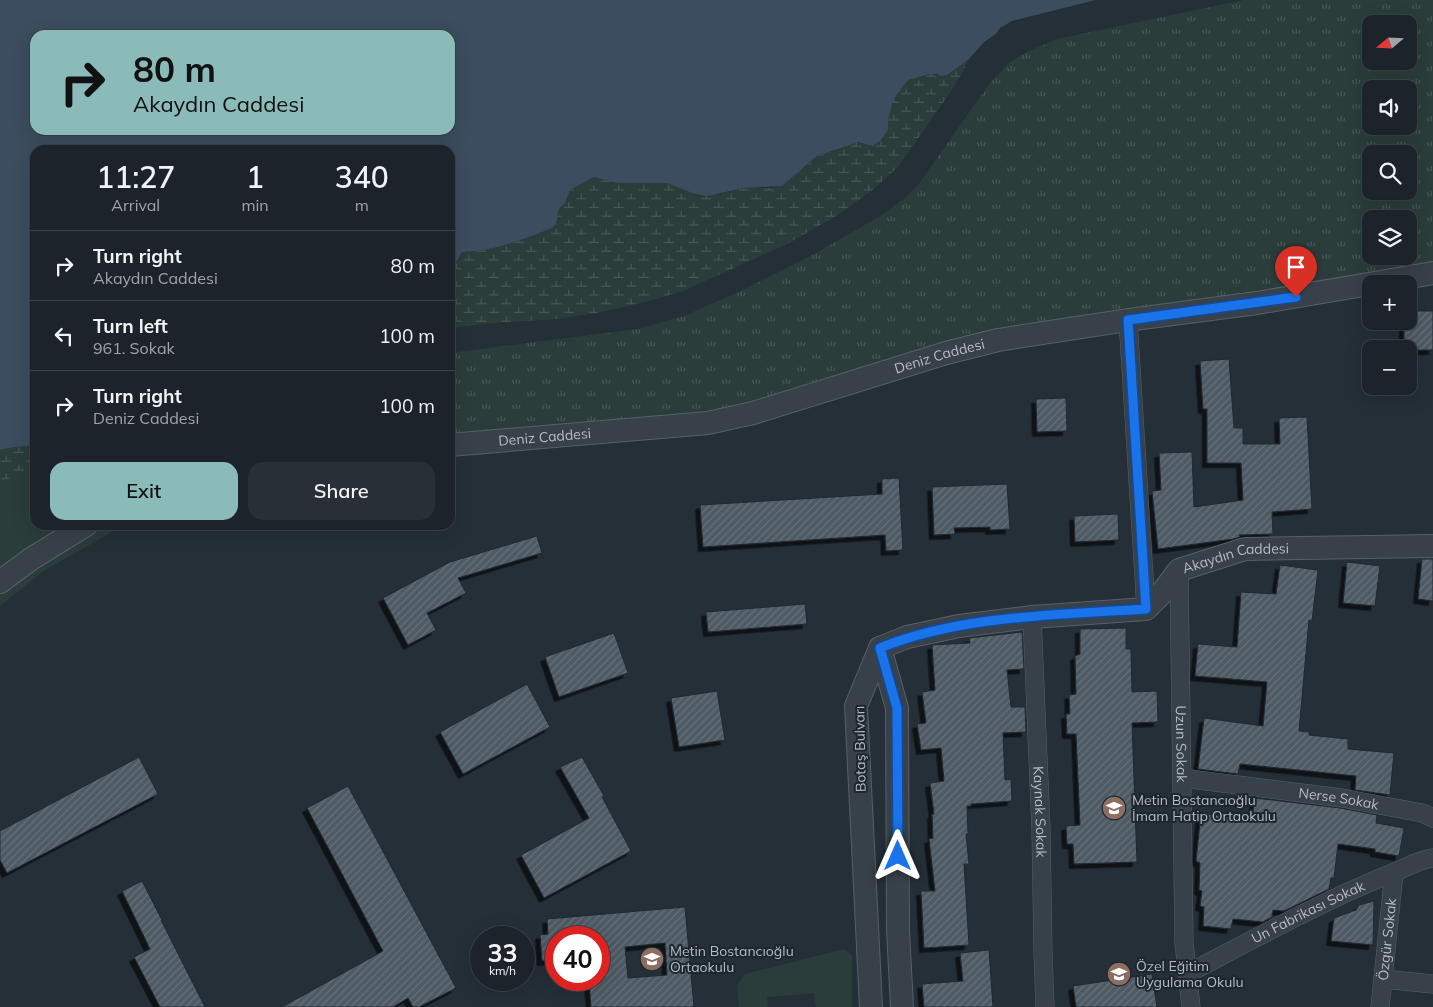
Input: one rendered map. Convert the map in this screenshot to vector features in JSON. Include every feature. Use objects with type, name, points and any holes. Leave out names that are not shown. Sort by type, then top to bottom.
[{"type":"street","name":"Deniz Caddesi","points":[[455,445],[708,423],[753,413],[955,350],[998,340],[1257,303],[1433,272]]},
{"type":"street","points":[[902,1007],[898,930],[897,708],[880,648],[907,637],[959,626],[1032,617],[1146,609],[1128,320]]},
{"type":"street","points":[[0,582],[31,559],[78,530]]},
{"type":"street","name":"Akaydın Caddesi","points":[[1146,609],[1161,594],[1179,570],[1245,549],[1433,546]]},
{"type":"street","name":"Uzun Sokak","points":[[1179,570],[1184,943],[1191,1007]]},
{"type":"street","name":"Kaynak Sokak","points":[[1032,617],[1042,829],[1043,952],[1046,1007]]},
{"type":"street","name":"Botaş Bulvarı","points":[[871,1007],[856,706],[880,648]]},
{"type":"street","name":"Nerse Sokak","points":[[1182,778],[1342,798],[1422,813],[1433,818]]},
{"type":"street","name":"Un Fabrikası Sokak","points":[[1188,974],[1307,910],[1420,860],[1433,858]]},
{"type":"street","name":"Özgür Sokak","points":[[1380,1007],[1394,873]]},
{"type":"street","points":[[1383,979],[1433,984]]},
{"type":"green space","points":[[1244,0],[1433,0],[1433,273],[1417,275],[1362,275],[1362,284],[998,340],[753,413],[455,444],[455,352],[638,329],[684,316],[741,291],[809,257],[882,215],[905,198],[918,185],[990,83],[1010,62],[1057,39]]},
{"type":"green space","points":[[968,60],[949,94],[898,167],[874,189],[836,216],[787,244],[683,291],[649,301],[558,319],[455,327],[455,261],[457,261],[462,252],[486,250],[510,244],[556,224],[559,208],[565,203],[570,190],[594,177],[617,183],[667,183],[692,193],[720,194],[744,188],[773,188],[805,167],[817,156],[848,144],[858,142],[865,144],[888,130],[893,100],[908,79],[930,74],[947,75]]},
{"type":"green space","points":[[30,444],[30,470],[18,473],[0,485],[0,450]]},
{"type":"green space","points":[[30,470],[30,530],[115,530],[42,572],[0,606],[0,485],[18,473]]},
{"type":"green space","points":[[844,949],[852,955],[852,1007],[816,1007],[814,993],[767,997],[768,1007],[739,1007],[737,985],[745,974]]},
{"type":"water","points":[[0,0],[1096,0],[1012,21],[1000,28],[968,60],[947,75],[930,74],[908,80],[893,100],[888,130],[881,140],[873,146],[858,142],[817,156],[782,186],[744,188],[707,196],[692,193],[667,183],[617,183],[594,177],[570,190],[565,203],[559,208],[556,224],[552,228],[497,247],[462,252],[457,261],[455,261],[455,145],[30,145],[30,446],[0,450]]},
{"type":"building","points":[[1417,311],[1433,311],[1433,350],[1417,350],[1417,340],[1404,340],[1404,330],[1417,330]]},
{"type":"building","points":[[1229,359],[1234,428],[1243,428],[1243,444],[1280,444],[1279,418],[1307,417],[1312,509],[1272,512],[1273,534],[1239,535],[1240,537],[1233,539],[1158,549],[1152,491],[1161,490],[1159,453],[1192,452],[1194,507],[1243,500],[1241,463],[1207,463],[1207,409],[1203,409],[1200,361]]},
{"type":"building","points":[[1066,398],[1067,431],[1037,432],[1036,399]]},
{"type":"building","points":[[899,478],[903,550],[886,551],[885,535],[703,547],[700,505],[882,494],[882,479]]},
{"type":"building","points":[[1007,484],[1010,529],[990,530],[990,527],[954,528],[955,534],[934,535],[932,487]]},
{"type":"building","points":[[1118,514],[1119,540],[1075,542],[1074,516]]},
{"type":"building","points":[[537,536],[542,553],[458,578],[466,593],[427,613],[436,630],[408,645],[383,598],[450,562]]},
{"type":"building","points":[[1422,559],[1433,559],[1433,601],[1418,599]]},
{"type":"building","points":[[1347,562],[1380,566],[1375,606],[1343,603]]},
{"type":"building","points":[[1280,565],[1318,570],[1312,621],[1309,620],[1299,731],[1309,732],[1309,735],[1348,739],[1348,749],[1394,753],[1390,795],[1355,790],[1356,776],[1240,764],[1238,774],[1198,769],[1204,718],[1263,726],[1267,682],[1195,676],[1198,644],[1237,647],[1241,592],[1276,594]]},
{"type":"building","points":[[805,604],[807,624],[708,632],[706,612]]},
{"type":"building","points":[[1126,628],[1126,649],[1131,649],[1132,692],[1157,691],[1158,722],[1132,723],[1137,862],[1074,864],[1073,844],[1067,844],[1066,826],[1080,825],[1076,734],[1067,734],[1066,714],[1070,714],[1069,695],[1076,694],[1075,656],[1080,654],[1080,629]]},
{"type":"building","points":[[1022,632],[1024,669],[1007,670],[1011,707],[1025,707],[1026,732],[1003,733],[1005,780],[1011,779],[1012,801],[971,804],[971,806],[967,806],[968,834],[966,834],[969,864],[964,864],[969,945],[924,948],[921,891],[935,891],[929,839],[933,838],[932,814],[934,814],[930,783],[944,781],[941,748],[921,750],[917,724],[926,723],[922,692],[935,690],[932,645],[970,643],[969,638]]},
{"type":"building","points":[[614,633],[628,673],[559,697],[545,657]]},
{"type":"building","points":[[527,684],[550,727],[463,774],[440,732]]},
{"type":"building","points":[[717,691],[725,740],[679,747],[671,698]]},
{"type":"building","points":[[139,757],[158,794],[7,873],[0,860],[0,831]]},
{"type":"building","points":[[582,757],[631,851],[544,898],[521,855],[589,818],[560,767]]},
{"type":"building","points":[[348,786],[456,988],[419,1007],[413,1007],[408,998],[393,1007],[282,1007],[383,951],[307,808]]},
{"type":"building","points":[[1255,798],[1340,808],[1377,815],[1376,823],[1404,828],[1399,856],[1375,852],[1375,849],[1338,844],[1334,878],[1331,878],[1329,889],[1284,911],[1273,910],[1272,917],[1263,922],[1233,919],[1231,929],[1203,926],[1204,907],[1200,906],[1202,891],[1199,890],[1200,863],[1196,861],[1201,813],[1252,820]]},
{"type":"building","points":[[142,881],[205,1007],[160,1007],[134,957],[150,949],[122,891]]},
{"type":"building","points":[[1374,901],[1373,945],[1331,941],[1334,918],[1356,910],[1359,905]]},
{"type":"building","points":[[685,907],[694,1007],[591,1007],[590,991],[610,991],[610,926],[547,926],[547,919]],"holes":[[[665,943],[667,975],[628,978],[625,947]]]},
{"type":"building","points":[[545,934],[545,961],[542,961],[540,935]]},
{"type":"building","points":[[989,950],[993,1007],[924,1007],[922,984],[963,981],[960,953]]},
{"type":"building","points":[[1152,974],[1157,1007],[1076,1007],[1073,986]]},
{"type":"place","name":"Metin Bostancıoğlu İmam Hatip Ortaokulu","points":[[1114,808]]},
{"type":"place","name":"Metin Bostancıoğlu Ortaokulu","points":[[652,959]]},
{"type":"place","name":"Özel Eğitim Uygulama Okulu","points":[[1119,974]]},
{"type":"route","points":[[898,856],[897,708],[880,648],[907,637],[959,626],[1032,617],[1146,609],[1128,320],[1296,297]]}]
